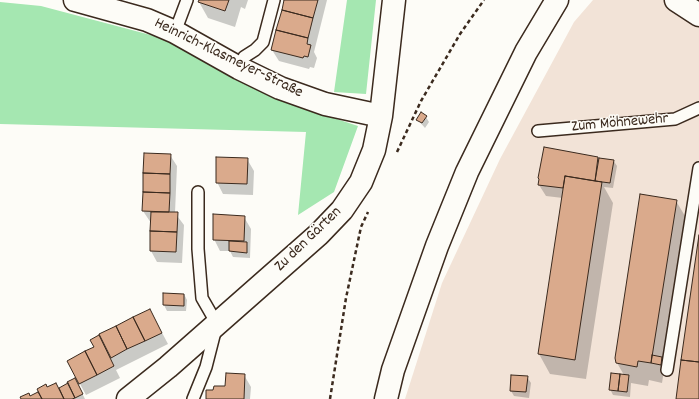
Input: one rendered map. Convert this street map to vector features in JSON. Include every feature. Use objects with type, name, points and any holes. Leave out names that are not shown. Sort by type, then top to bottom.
[{"type":"street","name":"Heinrich-Klasmeyer-Straße","points":[[75,0],[113,5],[175,32],[239,68],[280,88],[325,104],[381,116]]},
{"type":"street","name":"Zu den Gärten","points":[[128,399],[217,324],[315,238],[342,210],[361,182],[372,156],[381,116],[394,0]]},
{"type":"street","points":[[386,399],[393,370],[434,254],[467,172],[526,52],[557,0]]},
{"type":"street","points":[[676,0],[699,15]]},
{"type":"lane","points":[[175,32],[187,0]]},
{"type":"lane","points":[[239,68],[244,57],[255,50],[263,42],[274,0]]},
{"type":"lane","name":"Zum Möhnewehr","points":[[538,131],[675,119],[699,108]]},
{"type":"lane","points":[[667,370],[699,168]]},
{"type":"lane","points":[[193,399],[206,366],[217,324],[202,298],[198,249],[198,192]]},
{"type":"path","points":[[395,155],[421,101],[460,34],[484,0]]},
{"type":"path","points":[[330,399],[346,298],[361,227],[370,207]]},
{"type":"shaded area","points":[[593,0],[699,0],[699,399],[405,399],[442,283],[500,159],[574,22]]},
{"type":"green space","points":[[347,0],[376,0],[366,94],[334,92]]},
{"type":"green space","points":[[0,2],[41,6],[162,38],[276,99],[358,126],[334,192],[298,215],[306,132],[0,124]]},
{"type":"building","points":[[199,0],[229,0],[225,11],[198,2]]},
{"type":"building","points":[[284,0],[318,0],[313,18],[282,10]]},
{"type":"building","points":[[282,10],[313,18],[308,38],[276,30]]},
{"type":"building","points":[[276,30],[308,38],[307,44],[311,45],[308,57],[304,56],[303,58],[271,50]]},
{"type":"building","points":[[421,112],[427,116],[422,123],[416,120]]},
{"type":"building","points":[[544,147],[598,157],[595,181],[565,176],[563,188],[538,185]]},
{"type":"building","points":[[144,153],[171,154],[170,174],[143,173]]},
{"type":"building","points":[[216,157],[248,158],[247,184],[216,183]]},
{"type":"building","points":[[599,158],[614,160],[610,183],[595,181]]},
{"type":"building","points":[[143,173],[170,174],[170,193],[143,192]]},
{"type":"building","points":[[565,176],[602,182],[575,360],[538,354]]},
{"type":"building","points":[[143,192],[170,193],[169,212],[142,211]]},
{"type":"building","points":[[640,194],[677,200],[651,363],[638,361],[637,367],[616,363],[615,358]]},
{"type":"building","points":[[151,212],[178,212],[177,232],[150,231]]},
{"type":"building","points":[[213,214],[245,216],[244,241],[213,240]]},
{"type":"building","points":[[150,231],[177,232],[176,252],[150,251]]},
{"type":"building","points":[[699,235],[699,362],[681,360]]},
{"type":"building","points":[[229,241],[247,242],[247,253],[229,251]]},
{"type":"building","points":[[163,293],[184,294],[184,306],[163,305]]},
{"type":"building","points":[[150,309],[162,333],[145,341],[133,317]]},
{"type":"building","points":[[133,317],[145,341],[127,349],[116,326]]},
{"type":"building","points":[[116,326],[127,349],[111,358],[99,334]]},
{"type":"building","points":[[99,335],[114,366],[97,375],[85,351],[94,347],[90,340]]},
{"type":"building","points":[[85,351],[97,375],[79,384],[67,361]]},
{"type":"building","points":[[652,355],[662,357],[661,365],[651,363]]},
{"type":"building","points":[[681,360],[699,362],[699,399],[676,399]]},
{"type":"building","points":[[226,373],[245,374],[244,399],[206,399],[206,390],[213,390],[214,386],[225,386]]},
{"type":"building","points":[[611,373],[620,374],[618,391],[609,390]]},
{"type":"building","points":[[620,374],[629,375],[627,392],[618,391]]},
{"type":"building","points":[[511,375],[528,376],[526,392],[510,391]]},
{"type":"building","points":[[75,378],[83,394],[75,398],[67,382]]},
{"type":"building","points":[[56,383],[64,399],[42,399],[37,389],[46,384],[47,387]]},
{"type":"building","points":[[68,383],[75,398],[64,399],[59,388]]},
{"type":"building","points":[[38,392],[42,399],[21,399],[20,397],[29,393],[30,396]]}]
